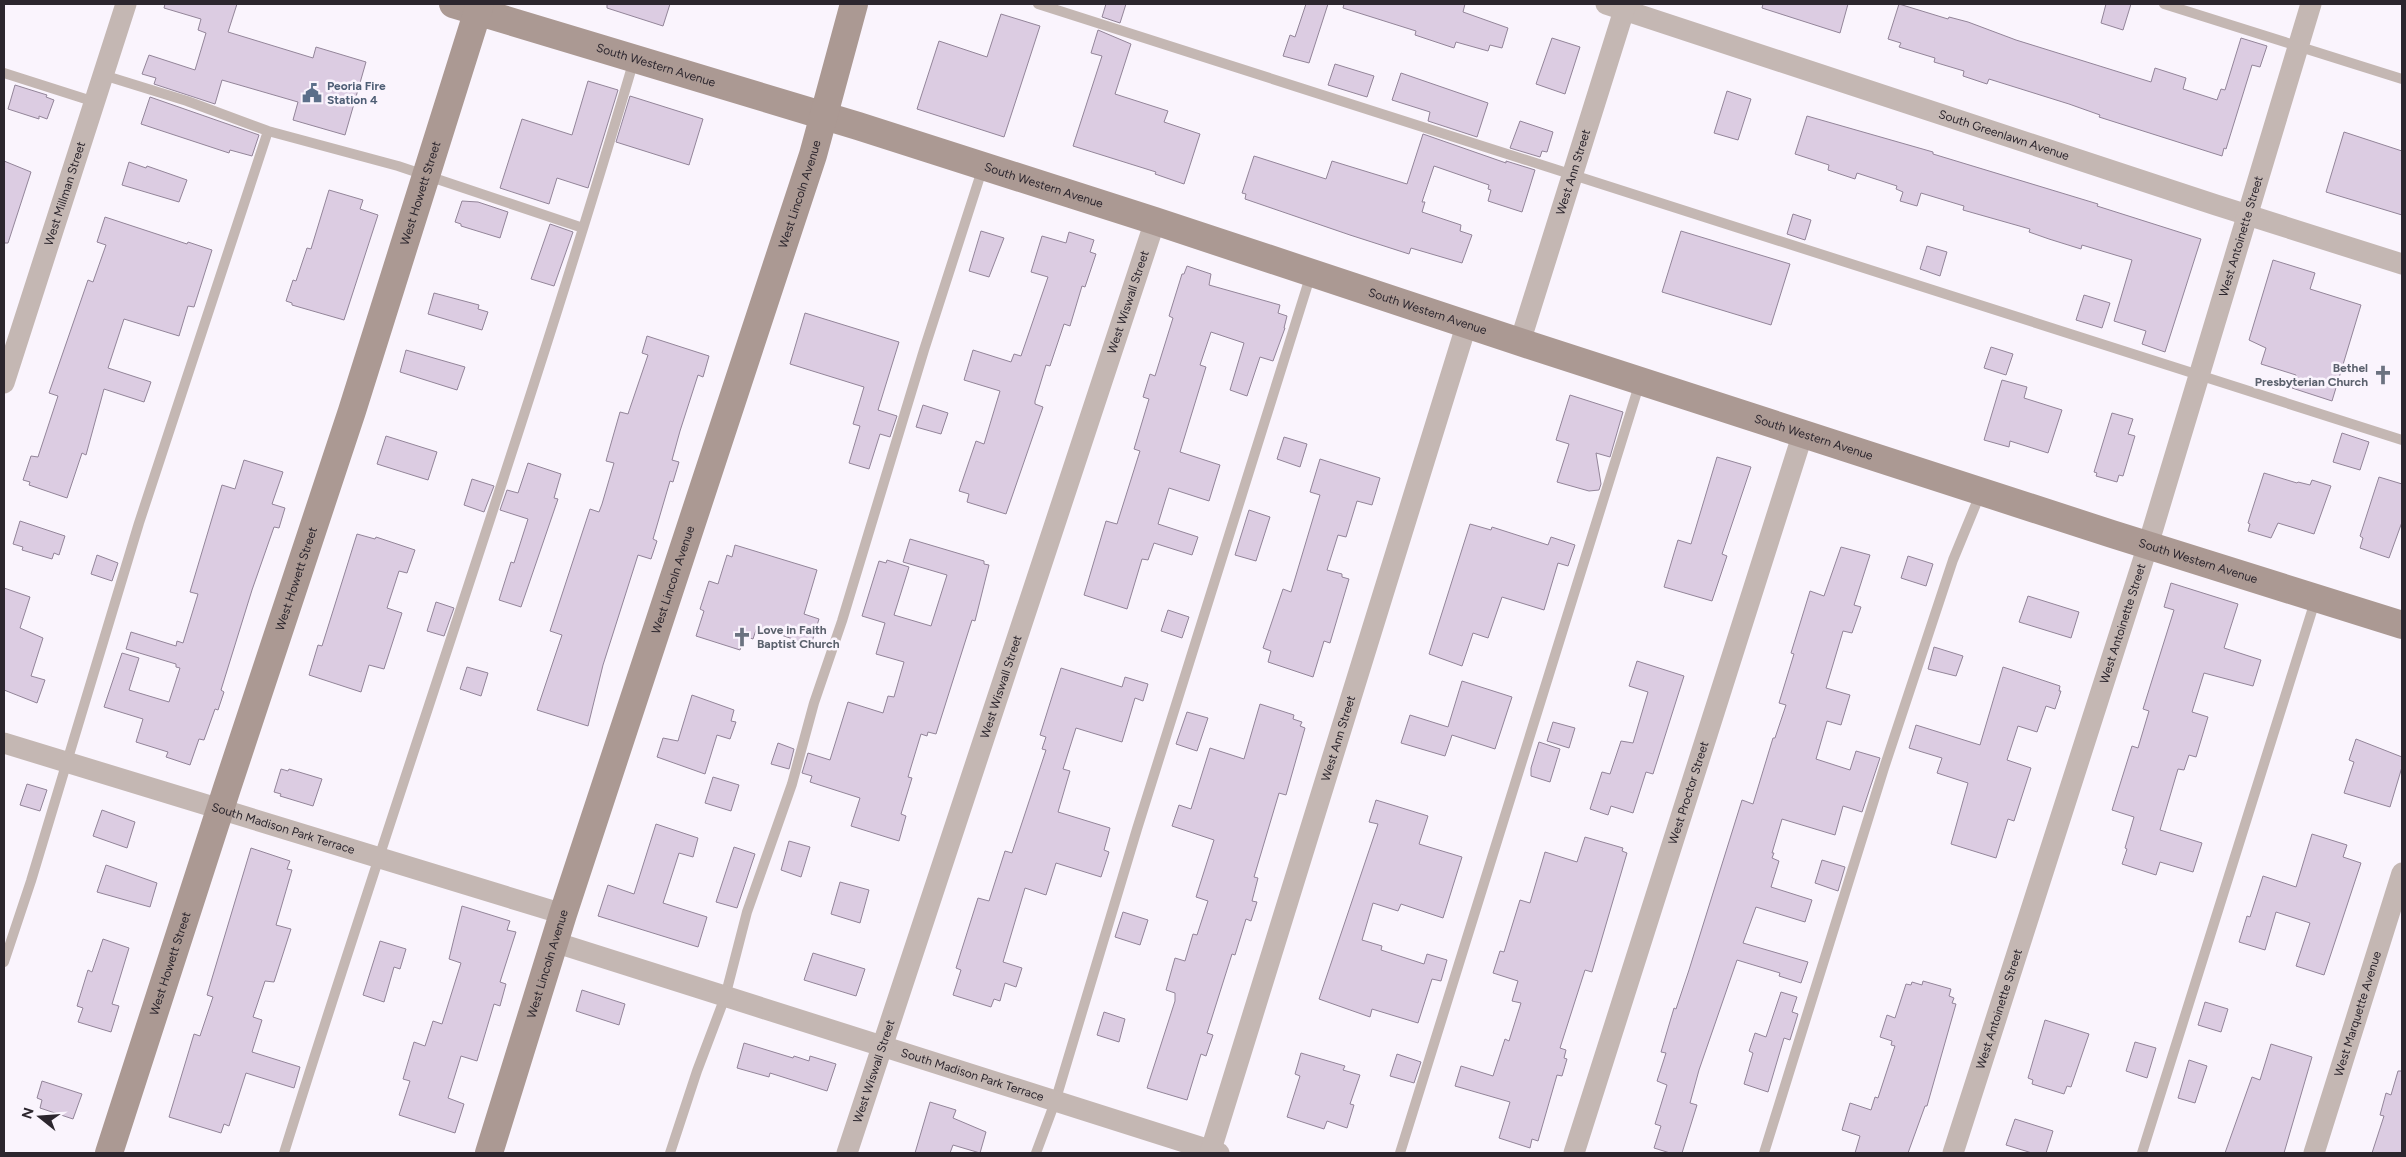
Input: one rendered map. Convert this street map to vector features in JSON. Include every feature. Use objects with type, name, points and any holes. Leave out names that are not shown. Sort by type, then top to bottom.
[{"type":"main road","name":"West Lincoln Avenue","points":[[489,1153],[563,914],[825,117],[854,4]]},
{"type":"main road","name":"South Western Avenue","points":[[471,6],[634,59],[1155,221],[1640,381],[2402,625]]},
{"type":"main road","name":"West Howett Street","points":[[110,1153],[220,810],[428,176],[471,6]]},
{"type":"street","name":"West Millman Street","points":[[4,382],[126,4]]},
{"type":"street","name":"West Antoinette Street","points":[[1953,1153],[2148,545],[2311,4]]},
{"type":"street","name":"West Ann Street","points":[[1520,342],[1573,175],[1619,6]]},
{"type":"street","name":"South Greenlawn Avenue","points":[[1619,6],[2248,215],[2402,264]]},
{"type":"street","name":"West Wiswall Street","points":[[847,1153],[880,1048],[1155,221]]},
{"type":"street","name":"West Ann Street","points":[[1214,1152],[1467,323]]},
{"type":"street","name":"West Proctor Street","points":[[1574,1153],[1803,433]]},
{"type":"street","name":"South Madison Park Terrace","points":[[4,743],[563,914]]},
{"type":"street","name":"West Marquette Avenue","points":[[2314,1153],[2402,873]]},
{"type":"street","name":"South Madison Park Terrace","points":[[554,942],[880,1048],[1214,1152]]},
{"type":"lane","points":[[1038,4],[2402,440]]},
{"type":"lane","points":[[2164,4],[2402,80]]},
{"type":"lane","points":[[284,1153],[503,482],[634,59]]},
{"type":"lane","points":[[4,73],[95,102]]},
{"type":"lane","points":[[104,75],[187,101],[268,131],[306,139],[428,176],[583,228]]},
{"type":"lane","points":[[4,962],[31,881],[65,762],[142,514],[268,131]]},
{"type":"lane","points":[[670,1153],[697,1071],[725,997],[747,912],[792,784],[814,703],[842,620],[924,350],[983,166]]},
{"type":"lane","points":[[1036,1153],[1055,1102],[1137,828],[1312,272]]},
{"type":"lane","points":[[1400,1153],[1640,381]]},
{"type":"lane","points":[[1764,1153],[1884,768],[1953,560],[1981,491]]},
{"type":"lane","points":[[2142,1153],[2316,598]]},
{"type":"building","points":[[165,4],[237,4],[228,32],[313,58],[316,47],[366,62],[345,135],[293,120],[298,102],[222,80],[215,104],[154,84],[156,78],[142,74],[149,55],[195,70],[206,33],[198,30],[201,19],[164,8]]},
{"type":"building","points":[[607,4],[670,4],[663,26],[607,8]]},
{"type":"building","points":[[1106,4],[1126,4],[1120,23],[1102,17]]},
{"type":"building","points":[[1306,4],[1328,4],[1309,63],[1283,56],[1290,35],[1295,37]]},
{"type":"building","points":[[1344,4],[1465,4],[1463,12],[1508,28],[1502,48],[1490,45],[1488,51],[1456,42],[1454,48],[1415,35],[1416,31],[1343,8]]},
{"type":"building","points":[[1763,4],[1848,4],[1840,33],[1762,8]]},
{"type":"building","points":[[1899,4],[1948,19],[1949,17],[1968,22],[2016,40],[2151,82],[2155,68],[2186,78],[2183,89],[2217,100],[2221,89],[2225,90],[2241,38],[2267,46],[2260,67],[2252,65],[2226,149],[2224,148],[2222,156],[2099,117],[2100,115],[2069,104],[1989,79],[1987,84],[1963,76],[1964,71],[1934,62],[1935,58],[1899,47],[1901,43],[1888,39]]},
{"type":"building","points":[[2106,4],[2131,4],[2123,30],[2101,23]]},
{"type":"building","points":[[1001,14],[1040,26],[1004,137],[917,109],[939,41],[987,57]]},
{"type":"building","points":[[1098,30],[1131,44],[1115,94],[1168,111],[1164,122],[1200,134],[1184,184],[1155,174],[1156,172],[1073,146],[1102,56],[1091,53]]},
{"type":"building","points":[[1552,38],[1580,47],[1565,94],[1536,84]]},
{"type":"building","points":[[1335,64],[1374,76],[1367,97],[1328,85]]},
{"type":"building","points":[[1401,73],[1488,103],[1477,137],[1428,121],[1430,112],[1392,100]]},
{"type":"building","points":[[588,81],[618,90],[588,188],[557,178],[549,204],[500,188],[522,119],[572,135]]},
{"type":"building","points":[[15,85],[47,95],[46,97],[54,100],[47,119],[39,116],[39,119],[8,109]]},
{"type":"building","points":[[1727,91],[1751,99],[1738,140],[1714,133]]},
{"type":"building","points":[[630,96],[703,119],[689,165],[616,142]]},
{"type":"building","points":[[150,97],[259,135],[252,156],[230,150],[229,153],[141,124]]},
{"type":"building","points":[[1807,116],[1933,152],[1933,154],[2098,204],[2097,206],[2201,239],[2165,352],[2142,344],[2146,331],[2114,321],[2132,260],[2082,245],[2081,249],[2049,239],[2029,232],[2030,229],[1963,210],[1964,206],[1921,193],[1917,206],[1900,201],[1903,192],[1896,189],[1897,186],[1857,173],[1855,179],[1828,170],[1829,165],[1795,154]]},
{"type":"building","points":[[1520,121],[1553,132],[1547,152],[1542,151],[1540,157],[1510,148]]},
{"type":"building","points":[[2344,132],[2402,151],[2402,215],[2326,192]]},
{"type":"building","points":[[1423,134],[1506,163],[1506,161],[1535,170],[1522,212],[1488,201],[1491,190],[1488,189],[1489,185],[1434,166],[1422,202],[1425,202],[1422,212],[1461,225],[1460,231],[1472,235],[1462,263],[1411,248],[1409,254],[1245,199],[1246,194],[1242,193],[1254,156],[1326,179],[1332,161],[1407,184]]},
{"type":"building","points":[[4,161],[31,172],[8,243],[4,243]]},
{"type":"building","points":[[129,162],[146,168],[147,166],[187,180],[179,202],[122,185]]},
{"type":"building","points":[[329,190],[363,200],[360,209],[378,215],[344,320],[292,305],[292,303],[286,301],[293,280],[296,281],[307,248],[311,249]]},
{"type":"building","points":[[462,201],[478,202],[508,212],[500,238],[461,226],[461,224],[455,222]]},
{"type":"building","points":[[1793,214],[1811,220],[1805,240],[1787,234]]},
{"type":"building","points":[[105,217],[187,244],[188,242],[212,250],[194,307],[188,306],[179,336],[124,319],[108,368],[151,382],[144,402],[104,389],[86,455],[82,453],[67,498],[29,485],[30,482],[23,480],[31,456],[38,457],[58,396],[49,393],[88,280],[93,282],[106,245],[97,242]]},
{"type":"building","points":[[550,224],[573,232],[554,286],[531,279]]},
{"type":"building","points":[[981,231],[1004,238],[989,277],[969,271]]},
{"type":"building","points":[[1681,231],[1790,264],[1771,325],[1662,292]]},
{"type":"building","points":[[1069,232],[1094,240],[1090,252],[1096,254],[1085,287],[1082,286],[1070,326],[1064,324],[1050,366],[1046,365],[1035,401],[1035,404],[1043,407],[1006,514],[967,502],[969,494],[959,491],[976,441],[984,444],[1000,391],[964,380],[973,350],[1011,362],[1014,354],[1021,356],[1048,277],[1031,272],[1042,236],[1066,243]]},
{"type":"building","points":[[1927,246],[1947,252],[1940,276],[1920,269]]},
{"type":"building","points":[[2273,260],[2315,273],[2310,289],[2361,305],[2332,401],[2292,388],[2296,375],[2261,364],[2266,348],[2249,340]]},
{"type":"building","points":[[1187,266],[1211,274],[1209,285],[1280,305],[1278,313],[1287,316],[1285,328],[1273,361],[1260,357],[1247,396],[1230,390],[1244,343],[1211,332],[1200,365],[1206,367],[1180,452],[1220,465],[1209,501],[1169,488],[1158,524],[1198,537],[1192,555],[1154,543],[1148,560],[1142,559],[1127,609],[1084,595],[1106,521],[1117,524],[1140,451],[1134,449],[1149,399],[1143,397],[1150,374],[1155,376],[1173,318],[1169,316],[1182,274],[1184,274]]},
{"type":"building","points":[[434,293],[479,305],[478,309],[488,312],[482,330],[428,314]]},
{"type":"building","points":[[2084,295],[2110,303],[2102,328],[2076,320]]},
{"type":"building","points":[[805,313],[899,342],[878,410],[897,416],[890,437],[880,434],[869,469],[849,463],[860,426],[853,424],[864,387],[790,364]]},
{"type":"building","points":[[647,336],[709,356],[703,377],[698,375],[680,431],[672,460],[679,462],[673,482],[670,481],[653,539],[657,541],[651,559],[638,555],[603,665],[588,726],[537,710],[562,635],[550,631],[590,509],[599,512],[602,504],[614,463],[606,461],[620,412],[628,414],[648,355],[642,353]]},
{"type":"building","points":[[1991,347],[2013,354],[2006,375],[1984,368]]},
{"type":"building","points":[[406,350],[465,367],[457,390],[400,372]]},
{"type":"building","points":[[2002,380],[2027,387],[2024,398],[2062,410],[2048,453],[2010,441],[2009,447],[1984,440]]},
{"type":"building","points":[[1570,395],[1623,412],[1610,457],[1596,453],[1601,484],[1599,490],[1589,491],[1557,482],[1569,444],[1556,440]]},
{"type":"building","points":[[923,405],[948,413],[941,434],[916,427]]},
{"type":"building","points":[[2112,413],[2133,419],[2128,434],[2135,436],[2123,476],[2119,475],[2117,482],[2096,476],[2097,473],[2094,472]]},
{"type":"building","points":[[2342,433],[2369,442],[2360,470],[2333,462]]},
{"type":"building","points":[[386,436],[437,452],[428,480],[377,464]]},
{"type":"building","points":[[1284,437],[1307,444],[1300,467],[1277,459]]},
{"type":"building","points":[[1717,457],[1751,467],[1722,554],[1727,556],[1712,601],[1664,587],[1678,540],[1691,544]]},
{"type":"building","points":[[1320,459],[1380,478],[1372,505],[1357,501],[1346,537],[1338,535],[1327,570],[1342,574],[1342,577],[1349,579],[1330,643],[1324,641],[1313,677],[1268,662],[1271,651],[1263,648],[1283,589],[1291,592],[1320,495],[1310,492]]},
{"type":"building","points":[[244,460],[283,472],[272,504],[285,508],[279,528],[274,527],[252,590],[221,690],[224,692],[218,710],[215,709],[204,740],[199,739],[190,765],[166,757],[168,752],[136,742],[143,719],[104,707],[122,653],[139,658],[129,690],[169,702],[180,668],[176,667],[176,664],[126,649],[131,632],[176,646],[177,641],[183,643],[198,594],[190,592],[222,485],[235,489]]},
{"type":"building","points":[[528,463],[561,474],[554,498],[558,499],[521,607],[499,600],[511,562],[514,563],[528,519],[500,510],[507,490],[518,493]]},
{"type":"building","points":[[2264,473],[2297,483],[2310,485],[2312,480],[2331,486],[2314,534],[2278,523],[2271,538],[2248,531],[2250,524],[2248,523]]},
{"type":"building","points":[[2379,477],[2402,484],[2402,522],[2389,558],[2360,548],[2363,538],[2360,536]]},
{"type":"building","points":[[472,479],[494,486],[484,512],[464,505]]},
{"type":"building","points":[[1249,510],[1270,517],[1256,561],[1235,555]]},
{"type":"building","points":[[20,521],[65,536],[59,555],[54,553],[52,559],[22,550],[23,547],[13,544]]},
{"type":"building","points":[[1470,524],[1491,530],[1492,527],[1548,545],[1551,537],[1575,545],[1568,566],[1558,563],[1544,610],[1502,597],[1488,638],[1473,633],[1462,666],[1429,654]]},
{"type":"building","points":[[357,534],[375,539],[376,537],[415,550],[407,573],[399,571],[387,608],[402,613],[384,669],[369,665],[361,692],[309,675],[318,645],[322,646]]},
{"type":"building","points":[[910,539],[984,561],[984,564],[989,565],[975,621],[972,620],[936,734],[928,732],[927,736],[921,734],[908,777],[912,778],[901,814],[906,816],[899,841],[851,826],[860,798],[810,782],[812,776],[802,773],[808,753],[830,760],[848,702],[883,713],[888,696],[894,697],[904,662],[876,654],[885,623],[862,616],[879,561],[886,563],[887,560],[909,567],[894,615],[931,626],[947,575],[903,562]]},
{"type":"building","points":[[735,545],[817,570],[804,614],[819,619],[811,645],[757,627],[753,639],[745,636],[740,650],[696,636],[704,611],[700,609],[709,581],[718,584],[727,555],[732,557]]},
{"type":"building","points":[[1841,547],[1870,555],[1854,605],[1861,607],[1852,633],[1843,631],[1826,688],[1850,695],[1841,725],[1827,721],[1816,759],[1850,770],[1856,751],[1880,758],[1862,812],[1843,806],[1835,835],[1782,819],[1772,853],[1774,853],[1772,858],[1779,861],[1771,887],[1812,900],[1805,922],[1756,907],[1743,943],[1808,962],[1801,983],[1779,976],[1780,973],[1737,960],[1699,1070],[1690,1103],[1697,1105],[1682,1153],[1670,1153],[1654,1148],[1661,1126],[1655,1124],[1667,1085],[1657,1081],[1666,1053],[1661,1052],[1674,1008],[1676,1009],[1689,970],[1742,800],[1753,804],[1773,738],[1775,738],[1786,705],[1779,703],[1794,654],[1791,653],[1810,591],[1824,596]]},
{"type":"building","points":[[97,555],[118,563],[112,581],[91,574]]},
{"type":"building","points":[[1908,556],[1933,564],[1926,586],[1901,578]]},
{"type":"building","points":[[2171,583],[2238,604],[2224,648],[2261,660],[2253,686],[2204,673],[2192,712],[2208,717],[2196,757],[2189,755],[2184,770],[2178,769],[2160,830],[2202,843],[2193,872],[2160,862],[2156,875],[2122,864],[2134,817],[2112,810],[2132,746],[2138,748],[2149,711],[2143,709],[2174,610],[2164,607]]},
{"type":"building","points":[[4,588],[30,597],[20,628],[43,638],[31,676],[45,680],[37,703],[4,690]]},
{"type":"building","points":[[2028,596],[2079,612],[2071,638],[2019,622]]},
{"type":"building","points":[[436,602],[454,608],[444,636],[427,631]]},
{"type":"building","points":[[1168,610],[1189,617],[1182,638],[1161,631]]},
{"type":"building","points":[[1934,647],[1963,656],[1956,676],[1928,669]]},
{"type":"building","points":[[1637,661],[1684,676],[1653,774],[1646,772],[1633,813],[1611,806],[1608,815],[1590,809],[1602,772],[1610,774],[1621,741],[1633,743],[1648,692],[1629,686]]},
{"type":"building","points":[[467,667],[488,673],[481,696],[460,689]]},
{"type":"building","points":[[2003,667],[2060,686],[2059,691],[2061,691],[2055,709],[2046,706],[2037,732],[2018,726],[2007,760],[2031,768],[2014,821],[2008,819],[1996,858],[1951,844],[1968,783],[1937,773],[1942,758],[1909,748],[1916,725],[1980,745]]},
{"type":"building","points":[[1061,668],[1122,687],[1125,677],[1148,684],[1143,701],[1135,698],[1122,742],[1076,728],[1063,769],[1070,771],[1058,812],[1110,828],[1104,850],[1109,852],[1101,877],[1056,863],[1046,895],[1025,888],[1003,962],[1022,968],[1016,987],[1005,983],[1000,1001],[994,999],[991,1007],[953,995],[961,970],[956,968],[978,898],[989,901],[1005,851],[1012,853],[1046,750],[1042,749],[1046,737],[1040,735]]},
{"type":"building","points":[[1462,681],[1512,697],[1495,749],[1452,735],[1445,756],[1401,743],[1410,715],[1448,727]]},
{"type":"building","points":[[692,695],[734,710],[731,721],[736,722],[730,739],[717,735],[705,774],[657,757],[663,738],[678,741]]},
{"type":"building","points":[[1260,704],[1294,715],[1293,719],[1302,722],[1300,726],[1305,728],[1286,795],[1279,793],[1254,877],[1258,878],[1252,901],[1257,902],[1251,921],[1246,919],[1235,955],[1232,954],[1207,1033],[1213,1035],[1206,1056],[1201,1054],[1187,1100],[1147,1088],[1175,1001],[1175,993],[1166,990],[1175,958],[1185,961],[1193,934],[1197,935],[1208,901],[1196,897],[1214,840],[1172,826],[1179,805],[1191,809],[1210,748],[1244,759]]},
{"type":"building","points":[[1187,712],[1208,718],[1197,751],[1176,744]]},
{"type":"building","points":[[1553,722],[1575,728],[1569,748],[1547,741]]},
{"type":"building","points":[[2356,739],[2402,757],[2402,767],[2390,807],[2344,793],[2354,762],[2349,760]]},
{"type":"building","points":[[1539,742],[1560,749],[1550,782],[1531,776],[1531,768]]},
{"type":"building","points":[[778,743],[794,749],[789,769],[771,764]]},
{"type":"building","points":[[281,769],[288,771],[289,769],[322,779],[313,806],[280,796],[281,794],[274,792]]},
{"type":"building","points":[[713,777],[739,785],[731,811],[705,803]]},
{"type":"building","points":[[27,784],[47,790],[40,811],[20,805]]},
{"type":"building","points":[[1376,800],[1428,816],[1419,844],[1462,857],[1443,918],[1401,904],[1398,911],[1373,903],[1362,940],[1382,946],[1381,950],[1424,964],[1427,954],[1447,960],[1441,981],[1432,979],[1418,1023],[1372,1009],[1370,1017],[1319,999],[1378,824],[1369,822]]},
{"type":"building","points":[[102,810],[135,822],[127,848],[93,836]]},
{"type":"building","points":[[656,824],[698,838],[693,857],[679,853],[663,903],[707,917],[698,947],[598,916],[608,885],[634,894]]},
{"type":"building","points":[[2312,834],[2347,845],[2343,857],[2361,863],[2324,975],[2296,966],[2310,923],[2276,912],[2265,950],[2239,942],[2247,916],[2250,917],[2263,876],[2296,887]]},
{"type":"building","points":[[1585,837],[1623,848],[1622,851],[1627,853],[1592,972],[1585,970],[1560,1048],[1566,1050],[1564,1058],[1567,1059],[1562,1076],[1557,1075],[1538,1141],[1532,1139],[1530,1148],[1499,1138],[1510,1102],[1455,1086],[1461,1066],[1493,1076],[1505,1039],[1509,1041],[1521,1003],[1512,1001],[1518,981],[1493,973],[1500,951],[1504,952],[1520,900],[1530,903],[1545,852],[1577,862]]},
{"type":"building","points":[[789,841],[810,847],[801,877],[781,870]]},
{"type":"building","points":[[734,847],[755,854],[737,908],[716,902]]},
{"type":"building","points":[[251,848],[290,861],[287,869],[292,870],[276,925],[291,929],[274,982],[265,981],[253,1017],[262,1020],[252,1052],[300,1067],[294,1088],[246,1073],[229,1126],[224,1124],[221,1133],[169,1117],[194,1034],[200,1036],[213,997],[207,995]]},
{"type":"building","points":[[1822,860],[1845,867],[1838,891],[1815,883]]},
{"type":"building","points":[[106,865],[157,883],[150,907],[97,892]]},
{"type":"building","points":[[840,882],[869,890],[860,923],[831,914]]},
{"type":"building","points":[[462,906],[510,921],[507,930],[516,932],[500,982],[506,984],[500,1006],[494,1004],[477,1061],[461,1056],[448,1098],[464,1104],[455,1133],[399,1115],[410,1081],[403,1079],[414,1042],[425,1046],[433,1021],[442,1024],[461,963],[449,959]]},
{"type":"building","points":[[1123,912],[1148,920],[1140,945],[1115,937]]},
{"type":"building","points":[[103,939],[129,948],[112,1004],[119,1006],[111,1032],[78,1022],[83,1008],[77,1006],[88,970],[92,972]]},
{"type":"building","points":[[380,941],[406,949],[400,969],[394,967],[384,1002],[363,995]]},
{"type":"building","points":[[813,953],[865,969],[856,996],[804,980]]},
{"type":"building","points":[[1923,981],[1951,989],[1949,996],[1954,998],[1952,1003],[1956,1004],[1927,1106],[1925,1106],[1908,1153],[1855,1153],[1860,1136],[1842,1130],[1850,1103],[1871,1110],[1875,1097],[1878,1098],[1895,1046],[1891,1045],[1892,1041],[1880,1037],[1887,1015],[1895,1018],[1906,984],[1911,985],[1912,982],[1922,985]]},
{"type":"building","points":[[582,990],[625,1004],[619,1025],[576,1011]]},
{"type":"building","points":[[1781,992],[1797,997],[1792,1012],[1798,1014],[1790,1040],[1784,1038],[1768,1092],[1744,1084],[1753,1053],[1749,1051],[1755,1033],[1766,1037]]},
{"type":"building","points":[[2205,1002],[2228,1009],[2221,1032],[2198,1025]]},
{"type":"building","points":[[1104,1012],[1125,1019],[1119,1042],[1097,1035]]},
{"type":"building","points":[[2045,1020],[2089,1034],[2071,1087],[2067,1086],[2064,1094],[2032,1084],[2033,1080],[2028,1078]]},
{"type":"building","points":[[2135,1042],[2156,1048],[2147,1078],[2126,1071]]},
{"type":"building","points":[[744,1043],[793,1058],[794,1056],[809,1061],[810,1056],[836,1064],[827,1091],[770,1073],[769,1077],[737,1068]]},
{"type":"building","points":[[2271,1044],[2312,1057],[2284,1153],[2225,1153],[2252,1077],[2260,1080]]},
{"type":"building","points":[[1301,1053],[1345,1066],[1343,1070],[1360,1075],[1350,1104],[1354,1105],[1347,1128],[1327,1121],[1324,1129],[1287,1117],[1300,1076],[1295,1074]]},
{"type":"building","points":[[1397,1054],[1421,1062],[1414,1083],[1390,1076]]},
{"type":"building","points":[[2189,1060],[2207,1066],[2195,1103],[2178,1098]]},
{"type":"building","points":[[2398,1071],[2402,1071],[2402,1153],[2372,1153],[2384,1116],[2380,1115],[2386,1093],[2391,1095]]},
{"type":"building","points":[[42,1081],[82,1094],[73,1119],[40,1108],[42,1100],[37,1098]]},
{"type":"building","points":[[930,1102],[956,1110],[953,1118],[986,1132],[980,1153],[953,1145],[950,1153],[915,1153]]},
{"type":"building","points":[[2015,1119],[2053,1131],[2046,1153],[2032,1153],[2006,1145]]},
{"type":"place","name":"Peoria Fire Station 4","points":[[312,93]]},
{"type":"place","name":"Bethel Presbyterian Church","points":[[2383,375]]},
{"type":"place","name":"Love in Faith Baptist Church","points":[[742,637]]}]
